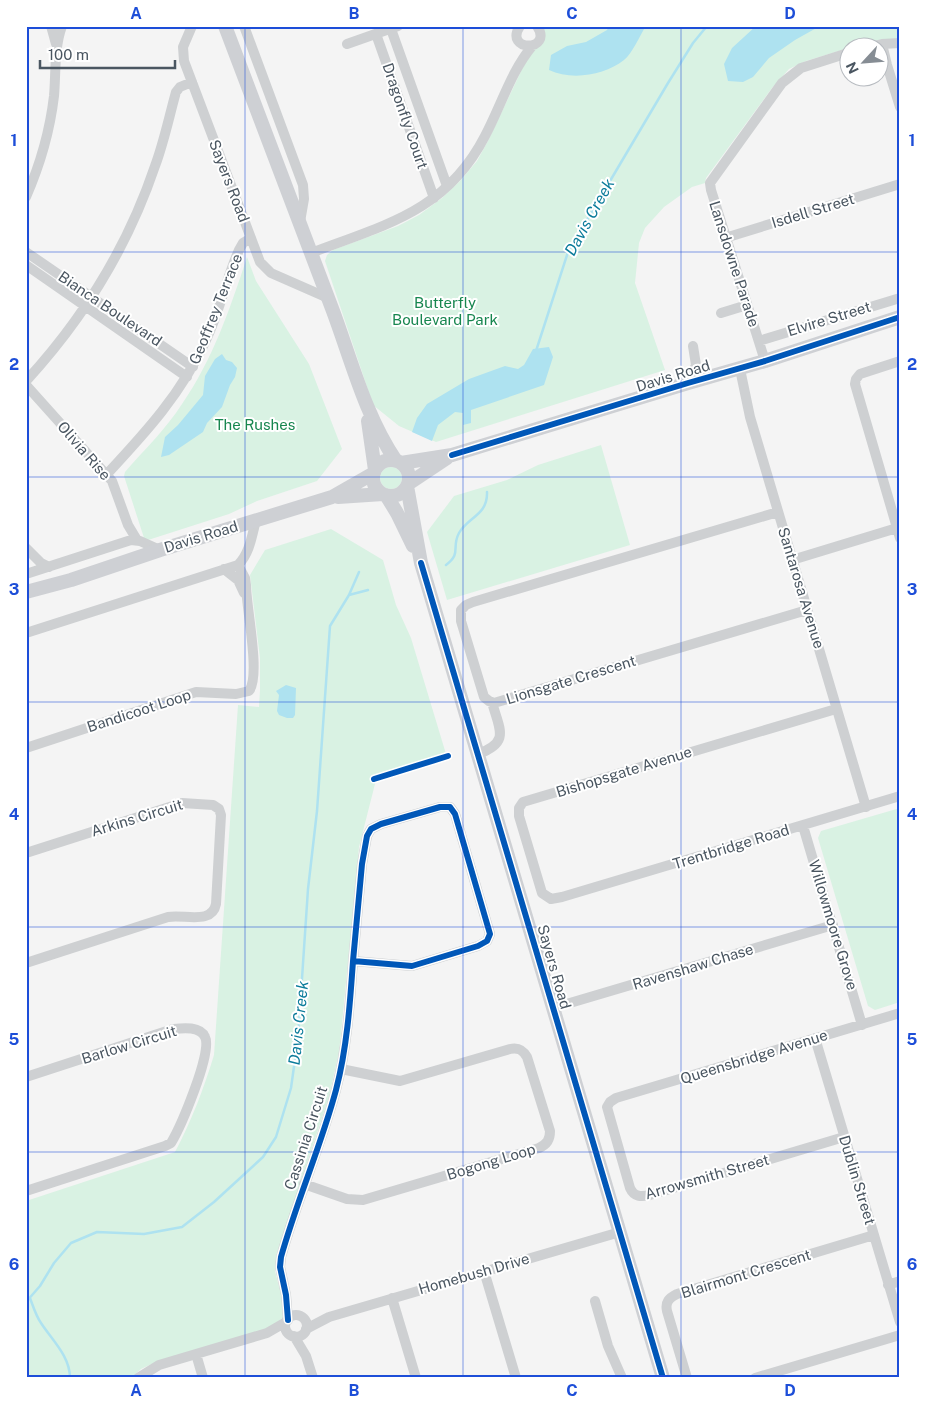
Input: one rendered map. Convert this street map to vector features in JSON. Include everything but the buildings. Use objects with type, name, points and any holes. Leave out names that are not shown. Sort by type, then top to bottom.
[{"type":"street","points":[[51,26],[57,48]]},
{"type":"street","points":[[26,197],[39,164],[50,120],[57,48],[62,26]]},
{"type":"street","name":"Sayers Road","points":[[192,26],[182,54],[260,262],[266,269],[297,286],[328,298]]},
{"type":"street","points":[[225,26],[328,298],[366,405],[380,436],[408,472],[407,485]]},
{"type":"street","points":[[244,26],[303,185],[304,199],[300,224]]},
{"type":"street","name":"Dragonfly Court","points":[[347,44],[395,28],[447,186]]},
{"type":"street","points":[[311,253],[399,220],[420,208],[447,186],[468,164],[477,150],[519,64],[533,45],[537,43],[539,29]]},
{"type":"street","points":[[516,32],[519,64]]},
{"type":"street","points":[[516,32],[523,45],[533,45]]},
{"type":"street","name":"Dragonfly Court","points":[[376,34],[434,198]]},
{"type":"street","name":"Lansdowne Parade","points":[[765,361],[710,190],[710,182],[782,83],[801,68],[838,56]]},
{"type":"street","points":[[888,65],[900,107]]},
{"type":"street","points":[[26,381],[49,355],[89,302],[128,231],[148,184],[162,144],[176,92],[183,85],[192,82]]},
{"type":"street","name":"Isdell Street","points":[[725,238],[900,184]]},
{"type":"street","name":"Geoffrey Terrace","points":[[107,474],[158,418],[187,377],[211,328],[239,250],[243,243],[251,238]]},
{"type":"street","name":"Bianca Boulevard","points":[[26,252],[187,377]]},
{"type":"street","name":"Bianca Boulevard","points":[[26,265],[193,367]]},
{"type":"street","name":"Elvire Street","points":[[759,341],[900,298]]},
{"type":"street","points":[[721,313],[747,305]]},
{"type":"street","name":"Davis Road","points":[[452,455],[740,369],[900,317]]},
{"type":"street","points":[[688,383],[696,365],[693,346]]},
{"type":"street","points":[[792,560],[898,533],[855,384],[856,378],[860,374],[900,361]]},
{"type":"street","name":"Santarosa Avenue","points":[[740,369],[750,417],[866,807]]},
{"type":"street","name":"Olivia Rise","points":[[26,385],[107,474],[116,488],[128,525],[137,540]]},
{"type":"street","points":[[366,405],[375,485],[384,494],[396,495],[404,490],[407,485],[452,455]]},
{"type":"street","points":[[374,472],[382,462],[391,460],[399,462],[452,455]]},
{"type":"street","name":"Davis Road","points":[[332,497],[374,472]]},
{"type":"street","name":"Sayers Road","points":[[407,485],[421,563],[664,1378]]},
{"type":"street","name":"Sayers Road","points":[[384,494],[400,518],[421,563]]},
{"type":"street","name":"Davis Road","points":[[26,592],[71,580],[160,550],[332,497],[384,494]]},
{"type":"street","name":"Lionsgate Crescent","points":[[778,512],[466,605],[460,613],[461,621],[484,697],[492,702],[807,610]]},
{"type":"street","points":[[26,633],[238,565],[248,550],[256,520]]},
{"type":"street","points":[[123,542],[128,525]]},
{"type":"street","points":[[29,552],[29,573],[123,542],[137,540],[160,550]]},
{"type":"street","points":[[29,552],[49,567]]},
{"type":"street","name":"Bandicoot Loop","points":[[26,748],[196,692],[236,694],[249,691],[253,680],[254,658],[245,578],[238,565]]},
{"type":"street","name":"Bandicoot Loop","points":[[224,570],[238,580],[246,599]]},
{"type":"street","name":"Davis Road","points":[[26,599],[71,580]]},
{"type":"street","points":[[478,754],[493,748],[498,743],[500,736],[492,702]]},
{"type":"street","name":"Bishopsgate Avenue","points":[[562,898],[551,899],[542,892],[519,816],[519,808],[523,802],[836,709]]},
{"type":"street","name":"Trentbridge Road","points":[[562,898],[900,796]]},
{"type":"street","name":"Arkins Circuit","points":[[26,853],[182,803],[213,805],[219,809],[221,815],[216,904],[211,914],[205,917],[181,915],[168,917],[26,963]]},
{"type":"street","name":"Cassinia Circuit","points":[[287,1321],[286,1295],[280,1273],[281,1257],[332,1103],[341,1069],[354,961],[362,864],[369,832],[381,824],[440,807],[450,807],[455,814],[490,930],[487,941],[478,946],[412,966],[354,961]]},
{"type":"street","name":"Willowmoore Grove","points":[[803,826],[862,1025]]},
{"type":"street","name":"Ravenshaw Chase","points":[[553,1008],[833,925]]},
{"type":"street","name":"Queensbridge Avenue","points":[[610,1102],[616,1098],[900,1013]]},
{"type":"street","name":"Barlow Circuit","points":[[26,1077],[173,1029],[198,1030],[206,1040],[206,1057],[201,1073],[171,1143],[26,1191]]},
{"type":"street","name":"Dublin Street","points":[[815,1038],[900,1322]]},
{"type":"street","name":"Bogong Loop","points":[[304,1184],[347,1199],[363,1200],[539,1148],[546,1144],[549,1139],[550,1131],[527,1057],[520,1049],[510,1049],[400,1081],[341,1069]]},
{"type":"street","name":"Arrowsmith Street","points":[[610,1102],[607,1111],[630,1188],[634,1194],[640,1196],[650,1195],[844,1137]]},
{"type":"street","name":"Homebush Drive","points":[[306,1330],[329,1317],[620,1232]]},
{"type":"street","name":"Blairmont Crescent","points":[[687,1378],[667,1311],[666,1304],[669,1298],[677,1294],[874,1236]]},
{"type":"street","points":[[484,1271],[516,1378]]},
{"type":"street","points":[[888,1284],[900,1281]]},
{"type":"street","name":"Cassinia Circuit","points":[[286,1295],[301,1317]]},
{"type":"street","points":[[392,1298],[416,1378]]},
{"type":"street","points":[[596,1301],[608,1346],[622,1378]]},
{"type":"street","points":[[138,1378],[152,1368],[267,1333],[293,1316],[301,1317],[307,1324],[306,1356]]},
{"type":"street","name":"Homebush Drive","points":[[301,1317],[329,1317]]},
{"type":"street","points":[[287,1321],[286,1329],[306,1356],[313,1378]]},
{"type":"street","points":[[267,1333],[300,1336],[306,1330]]},
{"type":"street","points":[[755,1378],[900,1335]]},
{"type":"street","points":[[196,1354],[204,1378]]},
{"type":"green space","name":"Butterfly Boulevard Park","points":[[544,26],[900,26],[900,39],[838,38],[838,51],[806,61],[789,69],[772,88],[706,178],[705,183],[692,187],[664,207],[645,228],[639,243],[635,283],[665,370],[436,442],[399,426],[373,405],[325,261],[327,255],[333,250],[398,226],[419,215],[442,198],[460,181],[477,161],[523,67],[544,34]]},
{"type":"green space","name":"The Rushes","points":[[247,257],[256,281],[309,364],[342,449],[317,481],[257,501],[229,514],[145,541],[124,476],[125,472],[169,422],[193,387],[220,333]]},
{"type":"green space","points":[[601,445],[630,545],[447,600],[427,532],[454,496],[507,480],[538,465]]},
{"type":"green space","points":[[391,467],[399,470],[402,478],[399,486],[391,489],[383,486],[380,478],[383,470]]},
{"type":"green space","points":[[331,529],[383,560],[396,605],[411,638],[446,754],[381,773],[376,780],[359,847],[339,1052],[329,1097],[276,1256],[275,1271],[281,1294],[283,1318],[269,1328],[158,1361],[141,1369],[131,1378],[26,1378],[26,1201],[175,1152],[201,1092],[214,1055],[238,705],[259,707],[260,658],[250,575],[265,550]]},
{"type":"green space","points":[[900,808],[900,1002],[875,1010],[868,1006],[818,838],[821,831]]},
{"type":"water","points":[[609,26],[646,26],[627,57],[608,69],[598,73],[578,76],[549,70],[551,55],[567,46],[586,42],[607,30]]},
{"type":"water","points":[[756,26],[820,26],[769,58],[753,77],[743,82],[728,81],[724,64],[732,48]]},
{"type":"water","points":[[549,347],[553,357],[544,385],[471,410],[471,423],[463,425],[463,413],[455,412],[438,425],[432,441],[412,432],[417,418],[427,404],[469,379],[505,366],[518,369],[524,365],[533,349]]},
{"type":"water","points":[[222,354],[226,360],[232,362],[237,368],[222,407],[207,423],[203,432],[169,455],[161,457],[165,437],[178,425],[203,395],[205,376],[215,359]]},
{"type":"water","points":[[286,685],[296,688],[295,715],[293,718],[279,715],[277,711],[279,695],[276,691]]},
{"type":"waterway","name":"Davis Creek","points":[[536,351],[568,252],[668,83],[693,43],[707,26]]},
{"type":"waterway","name":"Davis Creek","points":[[446,565],[454,557],[459,533],[481,511],[487,492]]},
{"type":"waterway","name":"Davis Creek","points":[[26,1302],[71,1243],[97,1232],[144,1234],[182,1227],[214,1202],[263,1157],[276,1137],[291,1088],[298,1038],[308,889],[317,811],[330,626],[349,595],[359,572]]},
{"type":"waterway","name":"Davis Creek","points":[[349,595],[368,590]]},
{"type":"waterway","points":[[30,1298],[39,1320],[64,1355],[70,1378]]},
{"type":"cycle path","points":[[452,455],[765,361],[900,317]]},
{"type":"cycle path","points":[[421,563],[663,1378]]},
{"type":"cycle path","points":[[374,779],[448,756]]},
{"type":"cycle path","points":[[288,1320],[286,1295],[280,1267],[281,1257],[323,1132],[340,1074],[349,1010],[353,961],[412,966],[478,946],[487,941],[490,934],[455,814],[450,807],[440,807],[381,824],[371,829],[367,836],[362,864],[353,961]]}]
